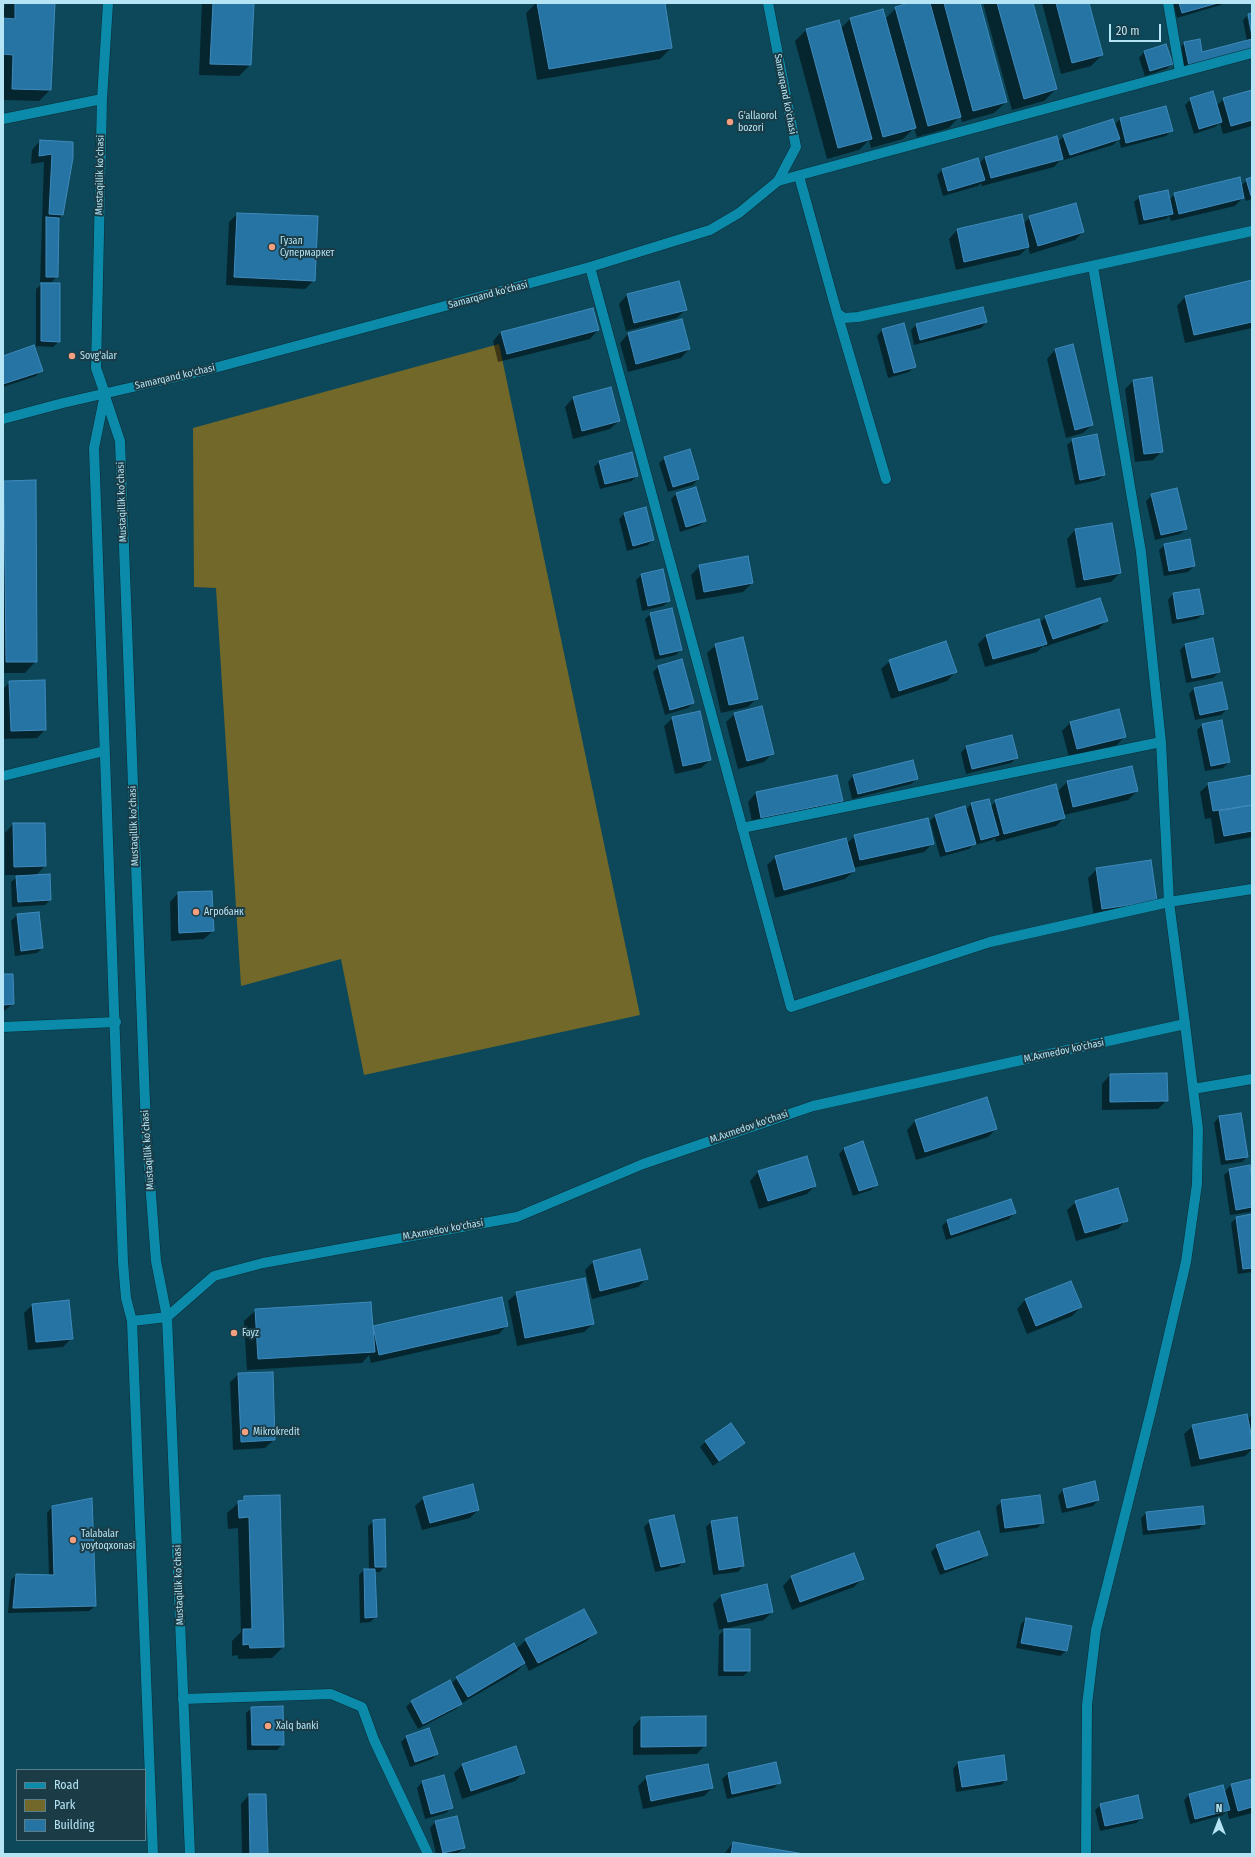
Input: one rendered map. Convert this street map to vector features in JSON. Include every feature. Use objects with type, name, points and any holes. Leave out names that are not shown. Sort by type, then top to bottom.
[{"type":"street","name":"Mustaqillik ko’chasi","points":[[108,3],[102,99],[96,368],[120,442],[146,1128],[156,1261],[167,1316],[190,1854]]},
{"type":"street","name":"Samarqand ko'chasi","points":[[3,419],[203,371],[590,267],[710,230],[739,213],[778,181],[796,147],[768,3]]},
{"type":"street","points":[[1168,3],[1180,72]]},
{"type":"street","points":[[778,181],[1252,53]]},
{"type":"street","points":[[3,119],[102,99]]},
{"type":"street","points":[[799,176],[886,480]]},
{"type":"street","points":[[837,312],[844,318],[858,317],[1252,231]]},
{"type":"street","points":[[1086,1854],[1087,1705],[1096,1630],[1186,1262],[1197,1184],[1198,1129],[1181,984],[1170,917],[1161,742],[1141,552],[1093,266]]},
{"type":"street","points":[[590,267],[791,1007],[990,942],[1169,902],[1252,889]]},
{"type":"street","points":[[105,394],[94,448],[104,751],[116,1022],[123,1262],[126,1298],[132,1321],[153,1854]]},
{"type":"street","points":[[742,828],[1161,742]]},
{"type":"street","points":[[3,776],[104,751]]},
{"type":"street","points":[[3,1026],[116,1022]]},
{"type":"street","name":"M.Axmedov ko'chasi","points":[[167,1316],[214,1276],[263,1263],[517,1217],[642,1164],[813,1106],[1185,1024]]},
{"type":"street","points":[[1193,1089],[1252,1079]]},
{"type":"street","points":[[132,1321],[167,1316]]},
{"type":"street","points":[[183,1699],[331,1694],[362,1707],[374,1740],[428,1854]]},
{"type":"green space","points":[[499,344],[640,1015],[364,1075],[341,959],[241,986],[216,588],[194,587],[193,428]]},
{"type":"building","points":[[15,3],[55,3],[51,90],[12,89],[13,55],[3,54],[3,18],[15,19]]},
{"type":"building","points":[[213,3],[254,3],[251,65],[210,64]]},
{"type":"building","points":[[537,3],[665,3],[672,48],[549,69]]},
{"type":"building","points":[[909,3],[930,3],[961,117],[928,126],[895,7]]},
{"type":"building","points":[[944,3],[980,3],[1007,102],[973,111]]},
{"type":"building","points":[[997,3],[1033,3],[1057,89],[1024,99]]},
{"type":"building","points":[[1056,3],[1089,3],[1103,55],[1072,63]]},
{"type":"building","points":[[1179,3],[1218,3],[1182,13]]},
{"type":"building","points":[[883,9],[916,128],[883,137],[850,18]]},
{"type":"building","points":[[1252,13],[1252,35],[1248,14]]},
{"type":"building","points":[[839,20],[872,139],[838,148],[806,29]]},
{"type":"building","points":[[1200,39],[1202,52],[1252,39],[1252,48],[1189,66],[1184,42]]},
{"type":"building","points":[[1166,44],[1173,64],[1150,71],[1144,51]]},
{"type":"building","points":[[1252,90],[1252,120],[1231,126],[1223,98]]},
{"type":"building","points":[[1213,91],[1222,122],[1199,129],[1190,98]]},
{"type":"building","points":[[1166,106],[1173,131],[1126,143],[1120,118]]},
{"type":"building","points":[[1113,119],[1120,139],[1070,155],[1063,135]]},
{"type":"building","points":[[1057,136],[1063,159],[991,178],[985,157]]},
{"type":"building","points":[[40,140],[73,142],[73,158],[63,215],[49,214],[52,154],[39,156]]},
{"type":"building","points":[[978,158],[985,180],[948,191],[942,169]]},
{"type":"building","points":[[1240,177],[1244,198],[1179,214],[1174,193]]},
{"type":"building","points":[[1252,177],[1252,195],[1251,196],[1246,179]]},
{"type":"building","points":[[1168,190],[1173,214],[1144,220],[1139,196]]},
{"type":"building","points":[[1076,203],[1084,232],[1038,246],[1029,216]]},
{"type":"building","points":[[237,213],[318,216],[315,281],[234,277]]},
{"type":"building","points":[[1022,214],[1029,247],[964,262],[957,229]]},
{"type":"building","points":[[46,217],[59,218],[58,277],[46,277]]},
{"type":"building","points":[[1252,280],[1252,322],[1194,335],[1185,296]]},
{"type":"building","points":[[679,281],[687,310],[634,323],[627,294]]},
{"type":"building","points":[[41,283],[60,283],[60,342],[41,341]]},
{"type":"building","points":[[983,307],[987,322],[920,340],[916,324]]},
{"type":"building","points":[[593,308],[599,330],[507,354],[501,332]]},
{"type":"building","points":[[682,319],[690,349],[636,364],[628,333]]},
{"type":"building","points":[[904,323],[916,367],[894,373],[882,329]]},
{"type":"building","points":[[1073,344],[1093,425],[1075,430],[1055,349]]},
{"type":"building","points":[[34,345],[43,371],[3,384],[3,356]]},
{"type":"building","points":[[1152,377],[1163,452],[1144,454],[1133,380]]},
{"type":"building","points":[[611,387],[620,421],[582,431],[573,397]]},
{"type":"building","points":[[1097,434],[1105,475],[1080,480],[1072,439]]},
{"type":"building","points":[[690,449],[699,479],[673,487],[664,457]]},
{"type":"building","points":[[632,452],[638,476],[605,484],[599,461]]},
{"type":"building","points":[[36,480],[37,662],[6,662],[4,481]]},
{"type":"building","points":[[696,487],[706,521],[686,527],[676,493]]},
{"type":"building","points":[[1177,488],[1187,529],[1161,535],[1151,494]]},
{"type":"building","points":[[646,507],[654,540],[633,546],[624,513]]},
{"type":"building","points":[[1112,523],[1121,573],[1084,580],[1075,529]]},
{"type":"building","points":[[1190,539],[1195,566],[1169,571],[1164,544]]},
{"type":"building","points":[[748,556],[753,583],[704,592],[699,565]]},
{"type":"building","points":[[663,569],[670,601],[648,606],[641,574]]},
{"type":"building","points":[[1199,589],[1204,614],[1177,619],[1173,593]]},
{"type":"building","points":[[1100,598],[1108,621],[1053,639],[1045,616]]},
{"type":"building","points":[[672,608],[682,650],[660,655],[650,613]]},
{"type":"building","points":[[1039,619],[1047,644],[993,659],[986,635]]},
{"type":"building","points":[[743,637],[758,699],[729,705],[715,644]]},
{"type":"building","points":[[1213,638],[1220,672],[1192,678],[1185,644]]},
{"type":"building","points":[[946,641],[957,672],[899,691],[889,660]]},
{"type":"building","points":[[682,659],[694,703],[670,710],[658,666]]},
{"type":"building","points":[[45,680],[46,730],[11,731],[9,681]]},
{"type":"building","points":[[1222,682],[1228,709],[1200,715],[1194,688]]},
{"type":"building","points":[[762,706],[774,754],[747,761],[734,713]]},
{"type":"building","points":[[1119,709],[1126,737],[1077,749],[1070,722]]},
{"type":"building","points":[[700,711],[711,760],[683,766],[672,717]]},
{"type":"building","points":[[1222,720],[1230,762],[1211,766],[1202,724]]},
{"type":"building","points":[[1012,735],[1018,758],[972,769],[966,746]]},
{"type":"building","points":[[913,760],[918,779],[858,794],[853,775]]},
{"type":"building","points":[[1132,766],[1138,791],[1073,807],[1067,781]]},
{"type":"building","points":[[837,775],[843,801],[761,818],[756,792]]},
{"type":"building","points":[[1252,775],[1252,805],[1213,811],[1208,783]]},
{"type":"building","points":[[1056,784],[1065,818],[1004,834],[995,800]]},
{"type":"building","points":[[989,799],[999,835],[981,840],[971,803]]},
{"type":"building","points":[[1252,805],[1252,831],[1224,836],[1219,811]]},
{"type":"building","points":[[965,806],[976,844],[946,852],[935,815]]},
{"type":"building","points":[[928,818],[934,844],[860,860],[854,835]]},
{"type":"building","points":[[13,823],[45,823],[46,866],[14,867]]},
{"type":"building","points":[[846,838],[855,871],[784,890],[775,856]]},
{"type":"building","points":[[1151,860],[1157,901],[1102,909],[1096,868]]},
{"type":"building","points":[[50,874],[51,900],[18,902],[16,876]]},
{"type":"building","name":"Агробанк","points":[[212,891],[214,931],[179,933],[178,892]]},
{"type":"building","points":[[39,912],[43,948],[21,951],[17,914]]},
{"type":"building","points":[[3,974],[13,974],[14,1004],[3,1005]]},
{"type":"building","points":[[1167,1073],[1168,1101],[1110,1102],[1110,1074]]},
{"type":"building","points":[[987,1097],[997,1129],[925,1152],[915,1120]]},
{"type":"building","points":[[1241,1113],[1248,1157],[1226,1160],[1219,1116]]},
{"type":"building","points":[[863,1141],[878,1185],[859,1191],[844,1148]]},
{"type":"building","points":[[807,1156],[816,1186],[768,1201],[758,1171]]},
{"type":"building","points":[[1250,1165],[1252,1180],[1252,1207],[1236,1210],[1229,1169]]},
{"type":"building","points":[[1118,1188],[1128,1221],[1085,1233],[1075,1201]]},
{"type":"building","points":[[1011,1199],[1016,1213],[951,1235],[947,1220]]},
{"type":"building","points":[[1252,1214],[1252,1268],[1243,1269],[1236,1217]]},
{"type":"building","points":[[640,1249],[648,1279],[600,1291],[593,1261]]},
{"type":"building","points":[[585,1278],[594,1324],[525,1338],[516,1292]]},
{"type":"building","points":[[1071,1281],[1082,1307],[1036,1326],[1025,1299]]},
{"type":"building","points":[[502,1297],[508,1326],[379,1355],[373,1326]]},
{"type":"building","points":[[69,1300],[73,1339],[36,1342],[32,1304]]},
{"type":"building","points":[[371,1302],[375,1352],[258,1359],[255,1309]]},
{"type":"building","points":[[273,1372],[275,1440],[241,1442],[238,1373]]},
{"type":"building","points":[[1247,1414],[1252,1438],[1252,1448],[1200,1459],[1192,1425]]},
{"type":"building","points":[[731,1423],[745,1443],[719,1461],[705,1441]]},
{"type":"building","points":[[1095,1481],[1099,1500],[1067,1508],[1063,1489]]},
{"type":"building","points":[[473,1484],[479,1510],[430,1523],[423,1497]]},
{"type":"building","points":[[280,1495],[284,1647],[250,1648],[249,1644],[243,1645],[243,1629],[252,1629],[249,1517],[239,1518],[238,1501],[244,1500],[244,1496]]},
{"type":"building","points":[[1040,1495],[1044,1523],[1005,1528],[1001,1500]]},
{"type":"building","name":"Talabalar yoytoqxonasi","points":[[92,1498],[96,1606],[13,1608],[16,1574],[54,1575],[52,1506]]},
{"type":"building","points":[[1203,1506],[1205,1524],[1148,1530],[1146,1512]]},
{"type":"building","points":[[674,1515],[685,1562],[661,1567],[649,1520]]},
{"type":"building","points":[[737,1517],[744,1566],[719,1570],[711,1521]]},
{"type":"building","points":[[385,1519],[386,1567],[375,1567],[373,1520]]},
{"type":"building","points":[[979,1531],[988,1555],[945,1570],[936,1545]]},
{"type":"building","points":[[854,1553],[864,1579],[800,1602],[791,1576]]},
{"type":"building","points":[[364,1569],[375,1569],[377,1617],[365,1618]]},
{"type":"building","points":[[767,1584],[773,1612],[728,1622],[721,1595]]},
{"type":"building","points":[[584,1609],[597,1633],[538,1663],[525,1639]]},
{"type":"building","points":[[1026,1618],[1072,1626],[1067,1651],[1021,1643]]},
{"type":"building","points":[[724,1629],[750,1629],[750,1671],[724,1671]]},
{"type":"building","points":[[514,1643],[525,1663],[468,1697],[456,1677]]},
{"type":"building","points":[[450,1680],[462,1704],[423,1724],[411,1701]]},
{"type":"building","name":"Xalq banki","points":[[283,1706],[284,1745],[252,1745],[251,1707]]},
{"type":"building","points":[[706,1716],[706,1746],[641,1747],[641,1717]]},
{"type":"building","points":[[429,1728],[438,1754],[415,1762],[406,1736]]},
{"type":"building","points":[[516,1746],[525,1773],[471,1791],[462,1764]]},
{"type":"building","points":[[1004,1755],[1007,1780],[962,1787],[958,1762]]},
{"type":"building","points":[[776,1762],[781,1783],[732,1794],[728,1773]]},
{"type":"building","points":[[708,1764],[713,1788],[651,1801],[646,1776]]},
{"type":"building","points":[[444,1775],[453,1808],[431,1814],[422,1781]]},
{"type":"building","points":[[1252,1779],[1252,1807],[1238,1811],[1231,1784]]},
{"type":"building","points":[[1223,1785],[1230,1810],[1195,1819],[1189,1794]]},
{"type":"building","points":[[249,1794],[266,1794],[268,1854],[250,1854]]},
{"type":"building","points":[[1138,1795],[1143,1818],[1105,1826],[1100,1804]]},
{"type":"building","points":[[457,1816],[465,1848],[443,1853],[435,1821]]},
{"type":"building","points":[[733,1842],[804,1854],[731,1854]]},
{"type":"place","name":"G'allaorol bozori","points":[[730,122]]},
{"type":"place","name":"Гузал Супермаркет","points":[[272,247]]},
{"type":"place","name":"Sovg'alar","points":[[72,356]]},
{"type":"place","name":"Агробанк","points":[[196,912]]},
{"type":"place","name":"Fayz","points":[[234,1333]]},
{"type":"place","name":"Mikrokredit","points":[[245,1432]]},
{"type":"place","name":"Talabalar yoytoqxonasi","points":[[73,1540]]},
{"type":"place","name":"Xalq banki","points":[[268,1726]]}]
